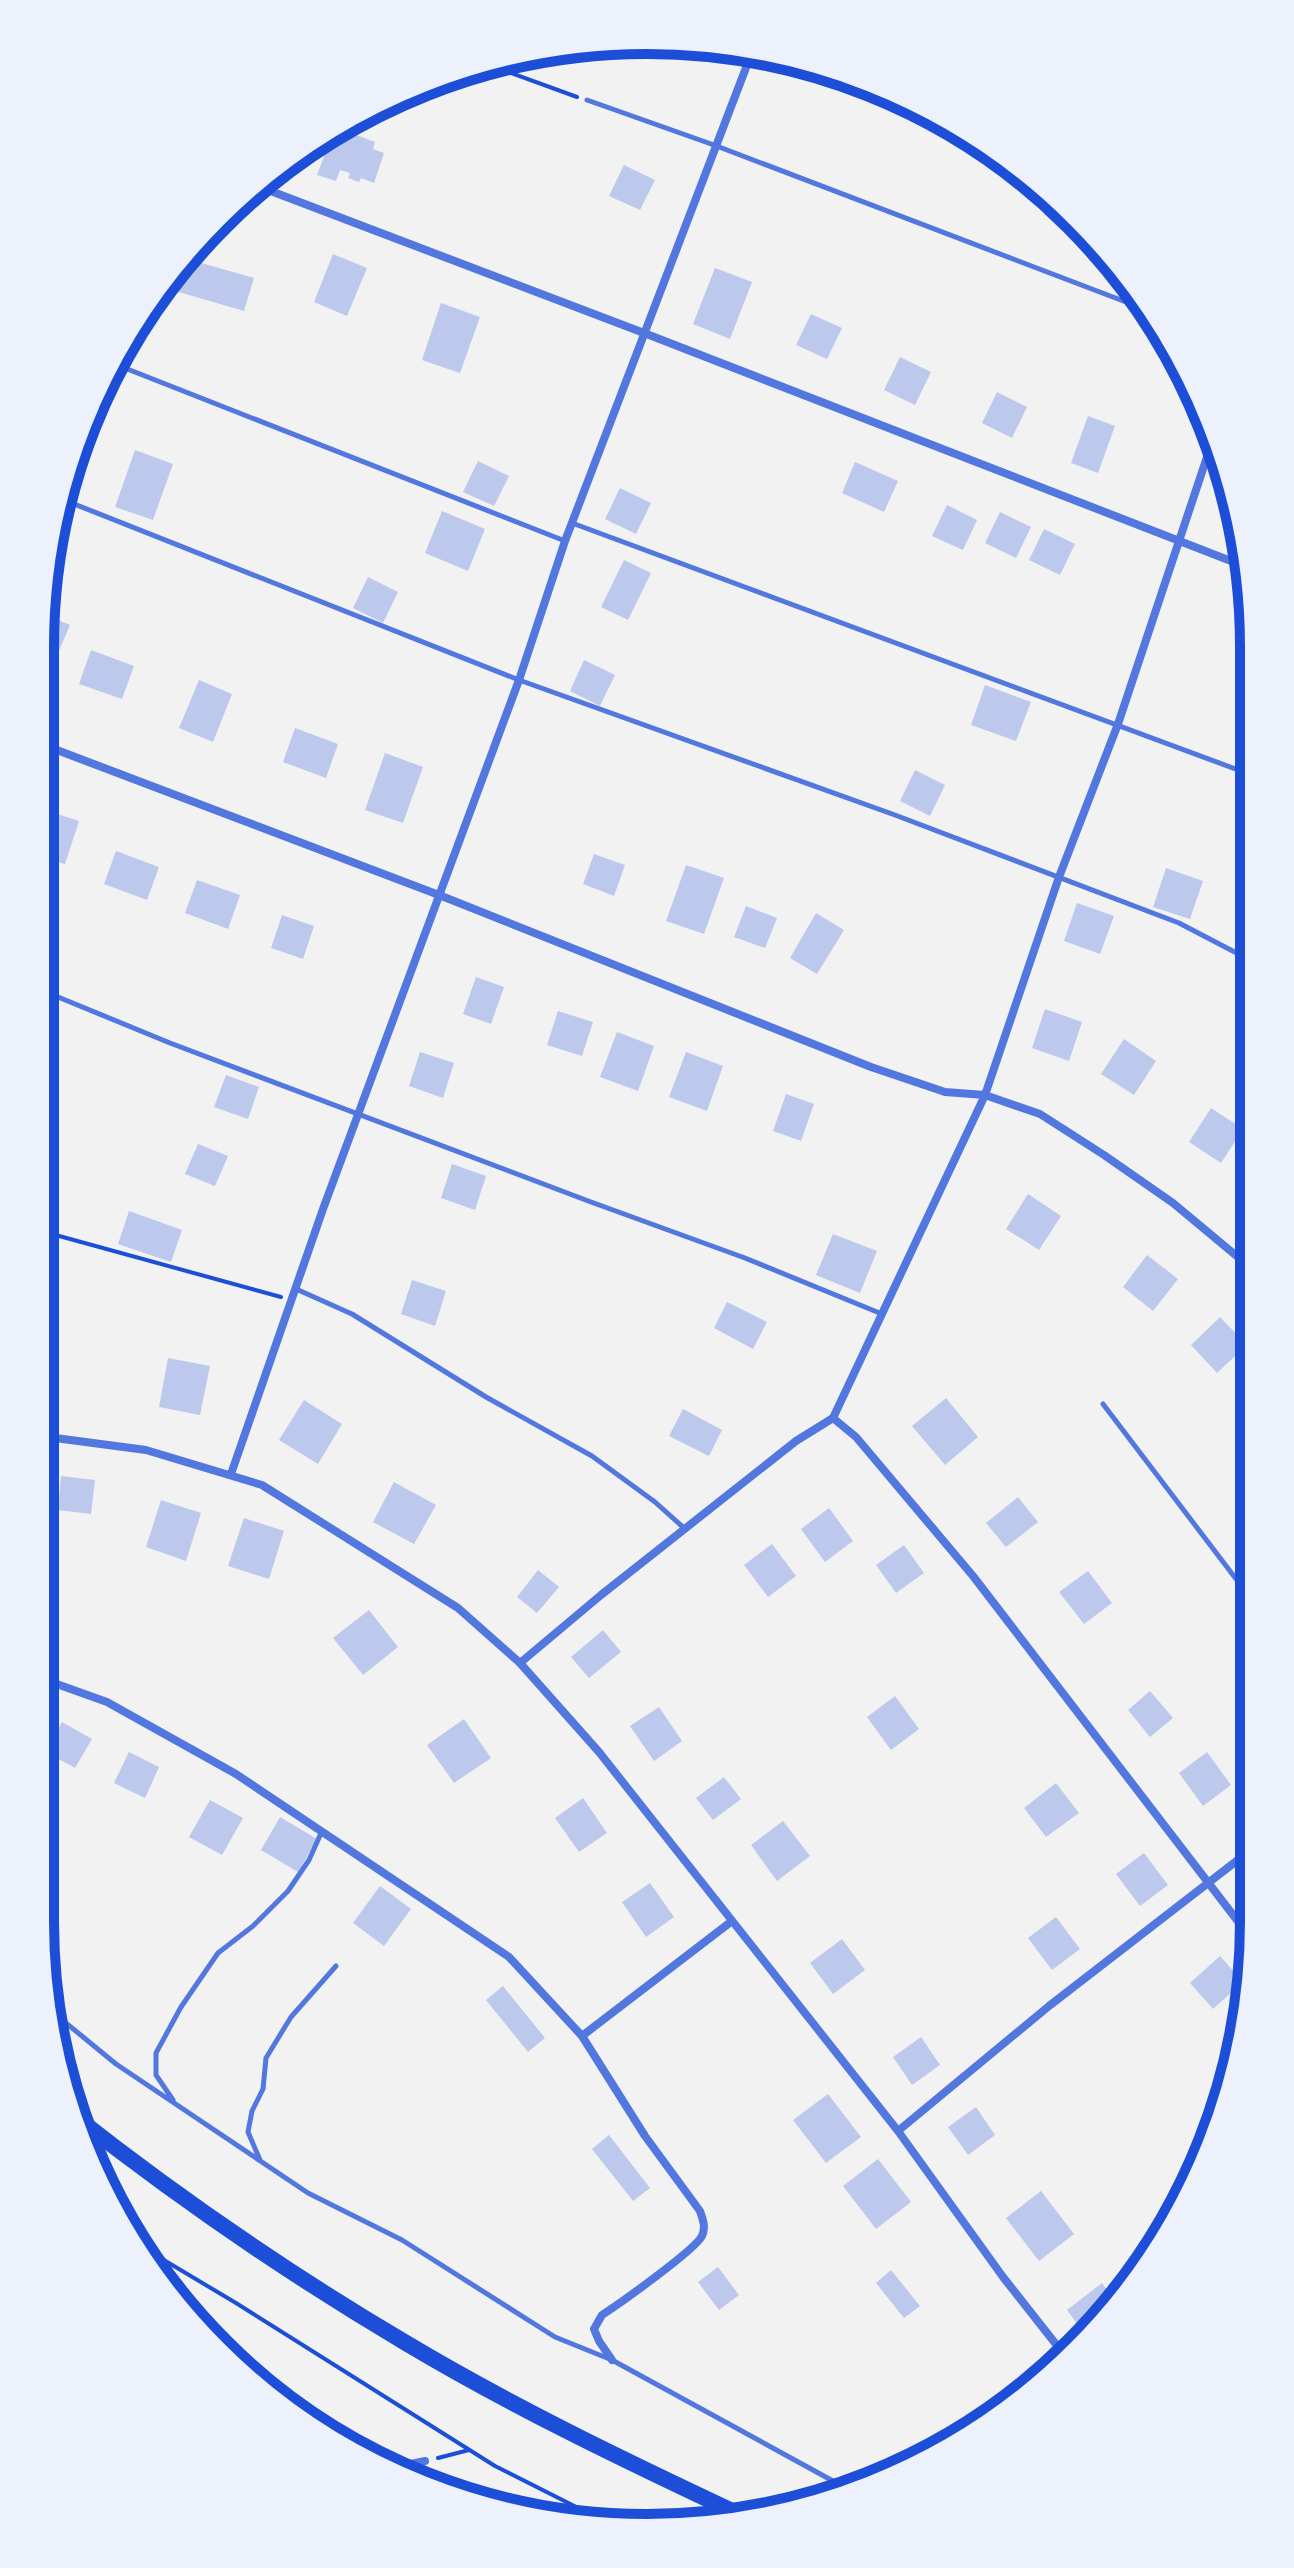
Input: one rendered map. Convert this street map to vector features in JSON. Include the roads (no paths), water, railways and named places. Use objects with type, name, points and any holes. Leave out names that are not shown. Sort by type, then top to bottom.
[{"type":"main road","points":[[91,2128],[286,2267],[406,2343],[527,2411],[727,2509]]},
{"type":"street","points":[[231,1474],[323,1209],[519,680],[565,541],[748,63]]},
{"type":"street","points":[[269,190],[1234,562]]},
{"type":"street","points":[[520,1663],[796,1441],[833,1418],[985,1095],[1059,877],[1118,724],[1208,454]]},
{"type":"street","points":[[54,749],[439,895],[871,1067],[945,1092],[985,1095],[1040,1114],[1173,1203],[1240,1259]]},
{"type":"street","points":[[833,1418],[856,1437],[973,1576],[1240,1924]]},
{"type":"street","points":[[54,1438],[146,1450],[262,1485],[458,1608],[520,1663],[599,1752],[898,2131],[1003,2277],[1058,2347]]},
{"type":"street","points":[[54,1683],[107,1702],[236,1774],[322,1831],[509,1957],[582,2036],[645,2136],[700,2211],[705,2225],[701,2238],[686,2252],[602,2315],[594,2329],[612,2360]]},
{"type":"street","points":[[898,2131],[1049,2006],[1240,1858]]},
{"type":"street","points":[[582,2036],[732,1921]]},
{"type":"street","points":[[410,2464],[425,2461]]},
{"type":"lane","points":[[587,100],[714,145],[1129,303]]},
{"type":"lane","points":[[124,368],[565,541]]},
{"type":"lane","points":[[72,503],[519,680],[895,815],[1179,923],[1240,955]]},
{"type":"lane","points":[[572,523],[1240,771]]},
{"type":"lane","points":[[54,995],[170,1043],[745,1258],[882,1314]]},
{"type":"lane","points":[[296,1289],[352,1314],[486,1397],[592,1456],[655,1502],[685,1529]]},
{"type":"lane","points":[[1103,1404],[1240,1584]]},
{"type":"lane","points":[[176,2104],[156,2075],[156,2053],[181,2007],[218,1953],[253,1926],[288,1891],[309,1860],[322,1831]]},
{"type":"lane","points":[[260,2161],[248,2132],[252,2111],[263,2089],[266,2058],[291,2017],[336,1966]]},
{"type":"lane","points":[[62,2020],[116,2064],[308,2193],[402,2240],[555,2337],[612,2360],[837,2483]]}]
